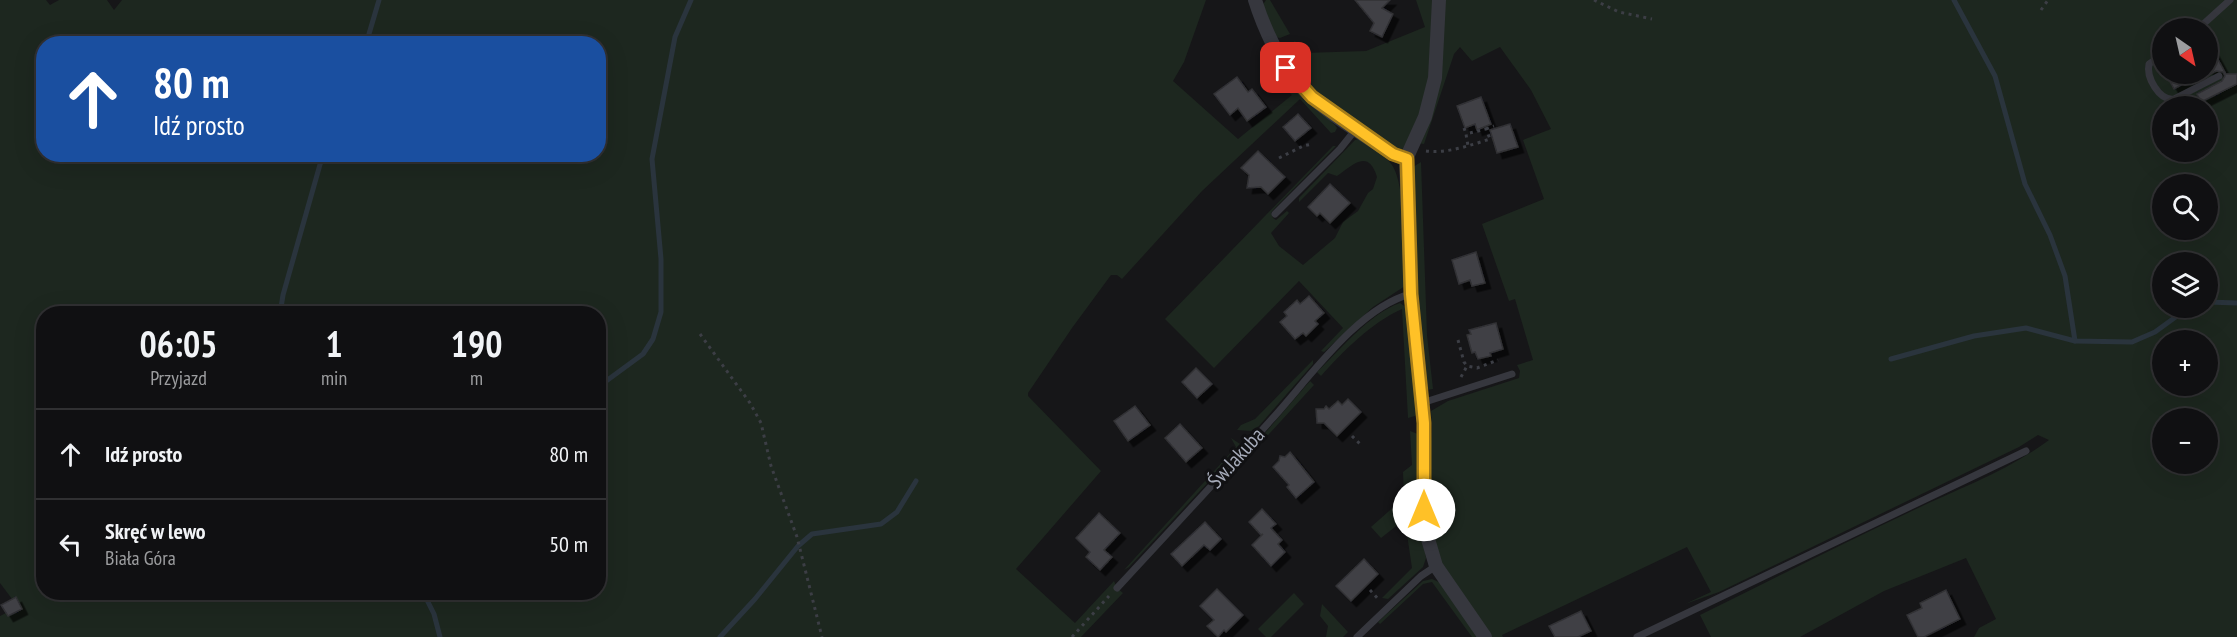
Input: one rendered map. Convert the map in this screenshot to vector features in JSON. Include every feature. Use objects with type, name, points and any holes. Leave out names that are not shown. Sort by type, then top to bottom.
[{"type":"street","points":[[1255,0],[1286,68],[1298,84],[1356,129],[1393,154],[1407,159]]},
{"type":"street","points":[[1438,0],[1435,78],[1425,117],[1407,159],[1411,294],[1424,423],[1424,510],[1426,532],[1436,566],[1485,637]]},
{"type":"lane","points":[[2210,18],[2230,0]]},
{"type":"lane","points":[[2152,62],[2147,71],[2152,80]]},
{"type":"lane","points":[[2154,84],[2162,97],[2167,100],[2174,99],[2203,84]]},
{"type":"lane","points":[[1275,214],[1340,150],[1356,129]]},
{"type":"lane","name":"Św.Jakuba","points":[[1117,588],[1271,421],[1322,361],[1380,308],[1397,298],[1411,294]]},
{"type":"lane","points":[[1422,403],[1512,374]]},
{"type":"lane","points":[[1637,637],[2026,451]]},
{"type":"lane","points":[[1357,637],[1422,576],[1436,566]]},
{"type":"path","points":[[1594,0],[1619,12],[1652,20]]},
{"type":"path","points":[[2041,10],[2048,0]]},
{"type":"path","points":[[1466,134],[1494,126]]},
{"type":"path","points":[[1464,128],[1468,146]]},
{"type":"path","points":[[1423,150],[1432,152],[1468,146],[1490,139],[1486,129]]},
{"type":"path","points":[[1279,158],[1312,144]]},
{"type":"path","points":[[700,334],[750,403],[761,423],[771,466],[797,537],[822,637]]},
{"type":"path","points":[[1458,340],[1464,363],[1467,366],[1477,368],[1498,360]]},
{"type":"path","points":[[1455,383],[1467,366]]},
{"type":"path","points":[[1352,436],[1361,445]]},
{"type":"path","points":[[1072,637],[1117,588]]},
{"type":"path","points":[[1370,590],[1380,600]]},
{"type":"shaded area","points":[[0,0],[46,0],[50,5],[59,0],[107,0],[114,10],[122,0],[1206,0],[1184,62],[1173,81],[1238,139],[1292,95],[1287,90],[1282,91],[1288,88],[1297,91],[1337,128],[1331,133],[1300,99],[1202,191],[1122,279],[1117,275],[1111,275],[1028,393],[1028,396],[1101,471],[1016,569],[1075,623],[1114,581],[1123,593],[1081,637],[0,637],[0,616],[14,609],[15,603],[0,583]]},
{"type":"shaded area","points":[[1266,0],[1270,0],[1290,34],[1280,38],[1276,37],[1262,6]]},
{"type":"shaded area","points":[[1416,0],[2237,0],[2237,637],[1974,637],[1979,628],[1996,619],[1966,558],[1884,591],[1800,637],[1711,637],[1700,615],[2017,461],[2049,440],[2038,435],[2019,447],[1719,592],[1685,604],[1711,592],[1687,547],[1502,635],[1503,637],[1491,637],[1441,565],[1432,538],[1428,479],[1431,411],[1448,401],[1519,378],[1520,371],[1517,365],[1533,360],[1515,299],[1509,301],[1482,224],[1544,199],[1523,140],[1551,129],[1531,90],[1500,47],[1472,61],[1460,47],[1454,54],[1424,144],[1410,142],[1401,150],[1350,119],[1318,96],[1293,69],[1285,54],[1286,48],[1295,41],[1304,53],[1366,51],[1425,27]]},
{"type":"shaded area","points":[[1359,139],[1385,157],[1397,175],[1404,223],[1405,286],[1373,307],[1324,352],[1321,351],[1343,328],[1299,281],[1214,368],[1165,319],[1333,146],[1336,146],[1271,213],[1276,220],[1287,211],[1289,213],[1271,233],[1279,246],[1303,265],[1335,238],[1343,222],[1358,211],[1368,193],[1373,189],[1377,177],[1369,163],[1364,161],[1353,164],[1337,176],[1328,173],[1299,202],[1299,198],[1355,140]]},
{"type":"shaded area","points":[[1421,162],[1427,335],[1433,389],[1426,390],[1417,292],[1410,169]]},
{"type":"shaded area","points":[[1400,303],[1407,308],[1418,413],[1408,418],[1402,309],[1379,322],[1358,338],[1321,376],[1317,372],[1366,324],[1388,308]]},
{"type":"shaded area","points":[[1313,360],[1313,364],[1259,426],[1251,431],[1237,430],[1241,425],[1255,419]]},
{"type":"shaded area","points":[[1310,381],[1314,385],[1258,446],[1259,440]]},
{"type":"shaded area","points":[[1410,431],[1418,434],[1420,526],[1426,558],[1423,567],[1388,599],[1382,598],[1412,568],[1405,521],[1403,472],[1412,465]]},
{"type":"shaded area","points":[[1231,438],[1240,444],[1239,449],[1124,570],[1236,447]]},
{"type":"shaded area","points":[[1397,504],[1400,523],[1381,538],[1371,527]]},
{"type":"shaded area","points":[[1432,579],[1441,583],[1481,637],[1472,637],[1432,582],[1423,584],[1380,624],[1378,622],[1423,581]]},
{"type":"shaded area","points":[[1294,593],[1304,604],[1271,637],[1266,637],[1258,629]]},
{"type":"shaded area","points":[[1322,604],[1348,632],[1343,637],[1326,637],[1328,626],[1320,616]]},
{"type":"building","points":[[1355,0],[1390,0],[1382,8],[1393,14],[1382,37],[1370,31],[1374,23]]},
{"type":"building","points":[[2218,59],[2226,74],[2237,74],[2237,84],[2213,96],[2198,96],[2197,94],[2222,81],[2225,76],[2223,72],[2218,71]]},
{"type":"building","points":[[1237,77],[1248,92],[1252,89],[1266,107],[1247,121],[1238,108],[1230,115],[1214,94]]},
{"type":"building","points":[[2171,84],[2183,84],[2174,89]]},
{"type":"building","points":[[1481,97],[1491,124],[1477,130],[1475,124],[1465,128],[1457,106]]},
{"type":"building","points":[[1298,114],[1311,128],[1295,141],[1283,127]]},
{"type":"building","points":[[1510,124],[1518,147],[1497,153],[1490,130]]},
{"type":"building","points":[[1258,151],[1285,177],[1268,194],[1261,187],[1247,188],[1249,175],[1241,168]]},
{"type":"building","points":[[1330,184],[1350,203],[1330,223],[1320,213],[1317,216],[1308,207]]},
{"type":"building","points":[[1476,252],[1485,283],[1472,286],[1470,280],[1459,284],[1452,260]]},
{"type":"building","points":[[1309,296],[1324,313],[1315,321],[1318,324],[1306,336],[1303,333],[1295,339],[1280,322],[1287,316],[1284,312],[1297,300],[1300,304]]},
{"type":"building","points":[[1496,323],[1503,349],[1490,353],[1491,356],[1478,359],[1475,352],[1472,353],[1467,335],[1471,334],[1469,330]]},
{"type":"building","points":[[1196,368],[1212,384],[1197,398],[1182,382]]},
{"type":"building","points":[[1348,399],[1361,412],[1337,436],[1324,423],[1317,423],[1316,409],[1324,409],[1326,406],[1329,409],[1338,401],[1342,405]]},
{"type":"building","points":[[1135,406],[1150,425],[1128,441],[1114,421]]},
{"type":"building","points":[[1180,424],[1202,448],[1186,462],[1165,438]]},
{"type":"building","points":[[1290,452],[1314,482],[1296,498],[1287,487],[1289,485],[1273,467],[1279,461],[1280,456],[1285,457]]},
{"type":"building","points":[[1262,509],[1276,524],[1271,528],[1282,540],[1278,544],[1285,552],[1271,566],[1252,545],[1263,534],[1261,535],[1249,522]]},
{"type":"building","points":[[1099,513],[1120,533],[1104,550],[1112,557],[1100,570],[1086,557],[1090,552],[1076,538]]},
{"type":"building","points":[[1205,522],[1221,539],[1210,550],[1204,545],[1182,566],[1171,554]]},
{"type":"building","points":[[1364,559],[1378,574],[1351,601],[1336,586]]},
{"type":"building","points":[[1217,589],[1243,615],[1218,637],[1207,626],[1214,620],[1200,606]]},
{"type":"building","points":[[1946,590],[1960,619],[1924,637],[1918,637],[1907,615],[1922,608],[1920,603]]},
{"type":"building","points":[[16,597],[22,609],[8,616],[1,605]]},
{"type":"building","points":[[1581,611],[1591,631],[1578,637],[1555,637],[1549,626]]},
{"type":"waterway","points":[[368,36],[379,0]]},
{"type":"waterway","points":[[606,381],[643,354],[653,339],[661,312],[661,259],[652,159],[675,37],[691,0]]},
{"type":"waterway","points":[[1954,0],[1995,76],[2025,184],[2050,235],[2065,276],[2075,341]]},
{"type":"waterway","points":[[281,306],[321,162]]},
{"type":"waterway","points":[[2218,302],[2237,303]]},
{"type":"waterway","points":[[1891,359],[1974,336],[2026,328],[2075,341],[2132,342],[2155,332],[2174,318]]},
{"type":"waterway","points":[[720,637],[755,599],[798,546],[812,534],[881,524],[897,512],[916,481]]},
{"type":"waterway","points":[[427,600],[434,614],[440,637]]},
{"type":"route","points":[[1286,68],[1312,97],[1393,154],[1407,159],[1411,294],[1424,423],[1424,510]]}]
